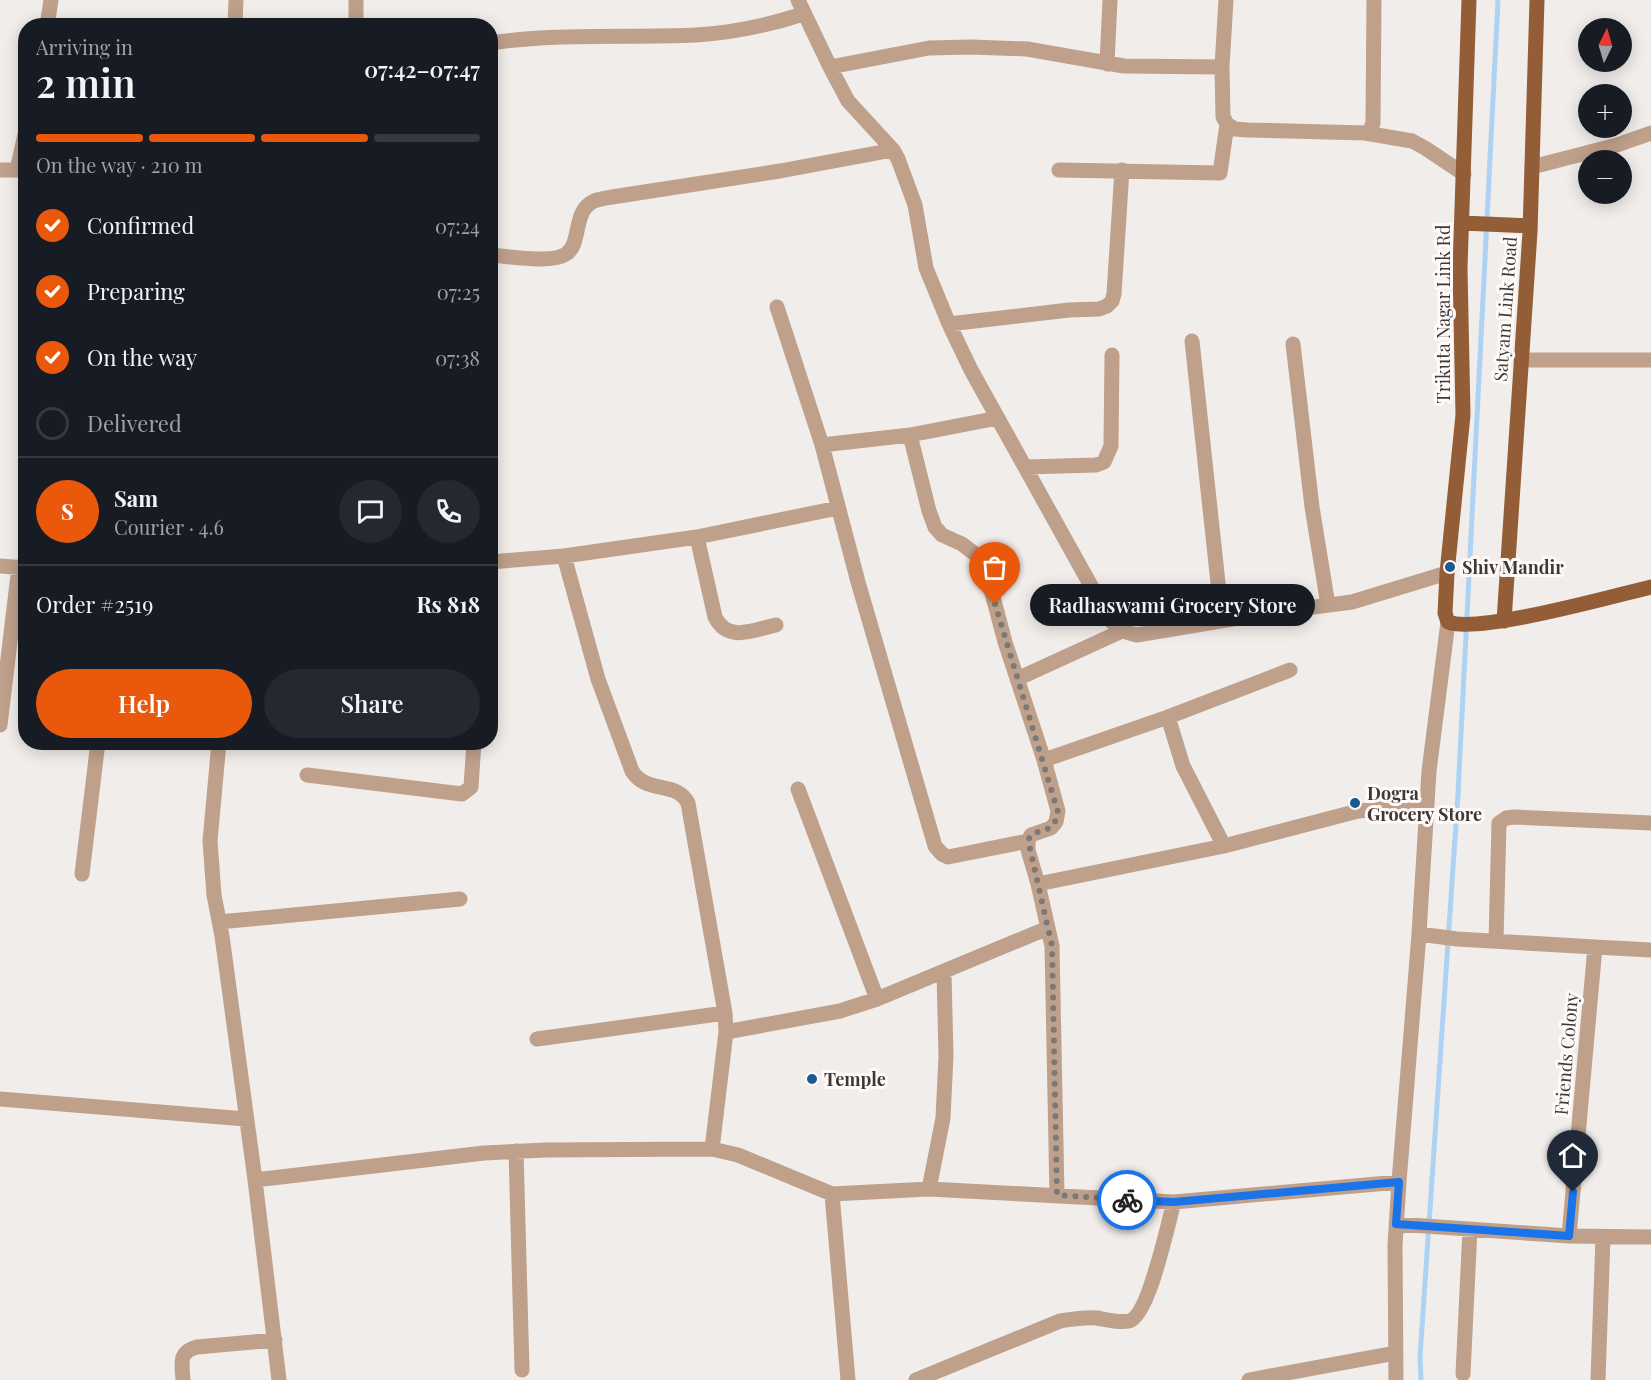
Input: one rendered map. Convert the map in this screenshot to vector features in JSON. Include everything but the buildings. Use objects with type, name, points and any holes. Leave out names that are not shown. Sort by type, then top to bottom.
[{"type":"main road","name":"Trikuta Nagar Link Rd","points":[[1453,623],[1445,613],[1463,415],[1460,268],[1469,0]]},
{"type":"main road","name":"Satyam Link Road","points":[[1497,622],[1521,360],[1522,226],[1532,167],[1537,0]]},
{"type":"main road","points":[[1462,223],[1522,226]]},
{"type":"main road","points":[[1453,623],[1497,622],[1651,587]]},
{"type":"street","points":[[48,18],[51,0]]},
{"type":"street","points":[[235,18],[236,0]]},
{"type":"street","points":[[356,0],[356,18]]},
{"type":"street","points":[[1107,64],[1110,0]]},
{"type":"street","points":[[1059,170],[1220,173],[1227,124],[1224,117],[1222,67],[1226,0]]},
{"type":"street","points":[[1365,133],[1370,131],[1373,123],[1374,0]]},
{"type":"street","points":[[498,42],[699,34],[774,23],[800,7],[848,101],[898,159],[915,205],[926,268],[949,324],[998,418],[1110,620],[1122,631],[1137,635],[1222,620],[1352,602],[1447,573]]},
{"type":"street","points":[[830,67],[928,48],[971,47],[1027,49],[1107,64],[1222,67]]},
{"type":"street","points":[[1227,124],[1236,129],[1365,133],[1412,141],[1425,147],[1464,174]]},
{"type":"street","points":[[1532,167],[1617,145],[1651,133]]},
{"type":"street","points":[[498,255],[555,258],[567,254],[573,244],[582,214],[586,207],[594,201],[780,171],[892,150]]},
{"type":"street","points":[[0,170],[18,170]]},
{"type":"street","points":[[949,324],[1069,310],[1099,309],[1107,306],[1114,294],[1122,170]]},
{"type":"street","points":[[777,307],[822,445],[858,582],[935,846],[948,857],[1028,840]]},
{"type":"street","points":[[1192,341],[1222,620]]},
{"type":"street","points":[[1293,344],[1312,507],[1328,605]]},
{"type":"street","points":[[1025,467],[1096,465],[1104,462],[1111,446],[1112,355]]},
{"type":"street","points":[[1521,360],[1651,360]]},
{"type":"street","points":[[822,445],[910,435],[998,418]]},
{"type":"street","points":[[910,435],[935,527],[942,535],[962,544],[975,554],[985,567],[1058,812],[1056,822],[1051,828],[1031,835],[1028,840],[1028,850],[1052,946],[1057,1195]]},
{"type":"street","points":[[498,561],[564,556],[697,537],[838,508]]},
{"type":"street","points":[[697,537],[719,626],[732,634],[776,625]]},
{"type":"street","points":[[564,556],[598,679],[632,771],[637,779],[645,784],[680,793],[688,803],[726,1032],[712,1149]]},
{"type":"street","points":[[0,566],[18,568]]},
{"type":"street","points":[[0,725],[3,670],[18,589]]},
{"type":"street","points":[[1396,1380],[1396,1224],[1427,805],[1430,771],[1453,623]]},
{"type":"street","points":[[1017,679],[1122,631]]},
{"type":"street","points":[[1044,760],[1168,717],[1290,670]]},
{"type":"street","points":[[1168,717],[1183,766],[1224,846]]},
{"type":"street","points":[[82,874],[97,750]]},
{"type":"street","points":[[218,750],[210,841],[214,895],[255,1179],[279,1380]]},
{"type":"street","points":[[307,775],[462,794],[471,787],[473,750]]},
{"type":"street","points":[[798,789],[878,999]]},
{"type":"street","points":[[1038,884],[1224,846],[1358,811],[1427,805]]},
{"type":"street","points":[[1496,941],[1499,823],[1506,818],[1514,817],[1651,823]]},
{"type":"street","points":[[219,922],[460,899]]},
{"type":"street","points":[[726,1032],[840,1011],[878,999],[1048,928]]},
{"type":"street","points":[[1419,934],[1457,939],[1651,950]]},
{"type":"street","name":"Friends Colony","points":[[1569,1236],[1594,947]]},
{"type":"street","points":[[929,1189],[944,1118],[946,1056],[944,972]]},
{"type":"street","points":[[537,1039],[724,1013]]},
{"type":"street","points":[[0,1099],[246,1119]]},
{"type":"street","points":[[255,1179],[484,1153],[712,1149],[738,1155],[832,1194],[929,1189],[1174,1202],[1399,1182]]},
{"type":"street","points":[[516,1151],[522,1371]]},
{"type":"street","points":[[832,1194],[848,1380]]},
{"type":"street","points":[[916,1380],[1060,1322],[1077,1318],[1121,1322],[1132,1320],[1148,1297],[1174,1202]]},
{"type":"street","points":[[1396,1224],[1569,1236],[1651,1237]]},
{"type":"street","points":[[1463,1374],[1470,1229]]},
{"type":"street","points":[[1598,1380],[1603,1237]]},
{"type":"street","points":[[183,1380],[183,1356],[188,1350],[197,1347],[274,1340]]},
{"type":"street","points":[[1249,1380],[1395,1353]]},
{"type":"waterway","points":[[1421,1380],[1420,1357],[1458,794],[1498,0]]},
{"type":"way so far","points":[[995,604],[1058,812],[1056,822],[1051,828],[1031,835],[1028,840],[1028,850],[1052,946],[1057,1195],[1127,1200]]},
{"type":"place","name":"Shiv Mandir","points":[[1450,567]]},
{"type":"place","name":"Radhaswami Grocery Store","points":[[995,604]]},
{"type":"place","name":"Dogra Grocery Store","points":[[1355,803]]},
{"type":"place","name":"Temple","points":[[812,1079]]},
{"type":"route","points":[[1127,1200],[1174,1202],[1399,1182],[1396,1224],[1569,1236],[1573,1192]]}]
